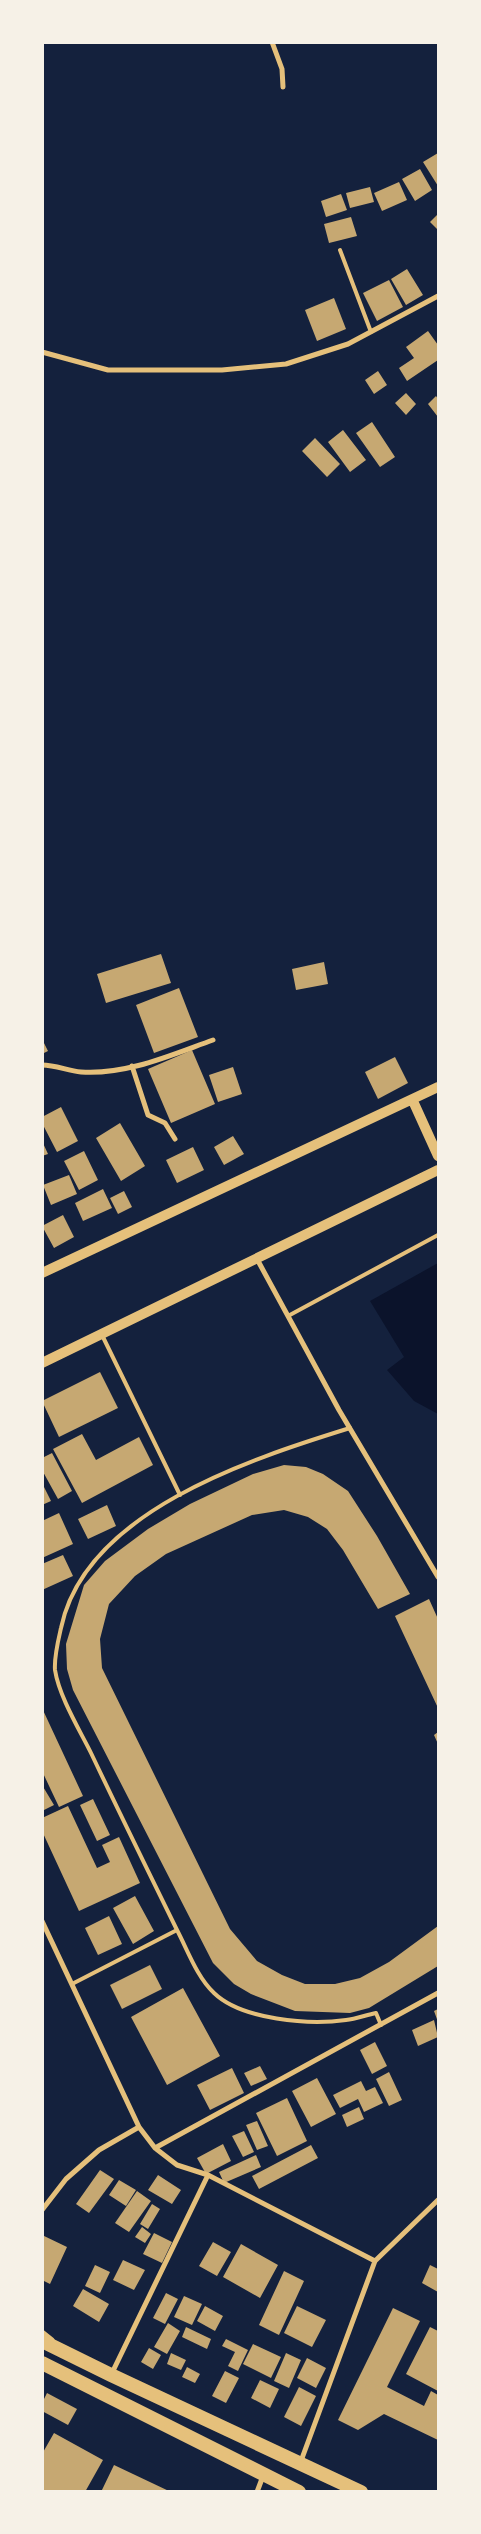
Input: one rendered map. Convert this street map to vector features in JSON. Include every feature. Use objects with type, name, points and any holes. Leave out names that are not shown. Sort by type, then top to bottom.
[{"type":"highway","points":[[42,2341],[111,2375],[300,2461],[361,2492]]},
{"type":"highway","points":[[42,2363],[299,2492]]},
{"type":"main road","points":[[43,1272],[413,1101],[438,1087]]},
{"type":"main road","points":[[413,1101],[438,1156]]},
{"type":"main road","points":[[42,1364],[438,1170]]},
{"type":"street","points":[[272,42],[282,69],[283,87]]},
{"type":"street","points":[[42,352],[108,370],[222,370],[286,364],[348,344],[438,296]]},
{"type":"street","points":[[42,1065],[80,1072],[132,1066],[154,1062],[213,1040]]},
{"type":"street","points":[[132,1066],[148,1115],[164,1123],[175,1139]]},
{"type":"street","points":[[257,1259],[350,1428],[438,1577]]},
{"type":"street","points":[[42,1922],[139,2127],[155,2148],[177,2165],[208,2175],[375,2261]]},
{"type":"street","points":[[155,2148],[438,1993]]},
{"type":"street","points":[[42,2210],[66,2179],[99,2150],[139,2127]]},
{"type":"street","points":[[111,2375],[208,2175]]},
{"type":"street","points":[[300,2461],[375,2261],[438,2200]]},
{"type":"street","points":[[42,2332],[67,2352]]},
{"type":"street","points":[[257,2492],[264,2475]]},
{"type":"lane","points":[[340,250],[371,332]]},
{"type":"lane","points":[[288,1316],[438,1235]]},
{"type":"lane","points":[[102,1335],[180,1495]]},
{"type":"lane","points":[[350,1428],[261,1457],[180,1495],[114,1540],[97,1558],[74,1591],[63,1618],[55,1669],[75,1719],[177,1930],[200,1975],[213,1993],[232,2007],[251,2013],[297,2020],[346,2020],[376,2013],[381,2024]]},
{"type":"lane","points":[[72,1984],[177,1930]]},
{"type":"water","points":[[438,1263],[438,1414],[414,1401],[387,1370],[404,1357],[370,1301]]},
{"type":"building","points":[[438,153],[438,186],[423,162]]},
{"type":"building","points":[[420,169],[432,190],[415,201],[402,179]]},
{"type":"building","points":[[399,182],[407,200],[382,211],[374,193]]},
{"type":"building","points":[[370,187],[374,202],[350,208],[346,193]]},
{"type":"building","points":[[341,194],[347,210],[326,217],[321,201]]},
{"type":"building","points":[[438,214],[438,230],[430,222]]},
{"type":"building","points":[[351,217],[357,236],[329,243],[324,224]]},
{"type":"building","points":[[407,269],[423,295],[406,305],[391,279]]},
{"type":"building","points":[[389,280],[403,307],[377,321],[363,293]]},
{"type":"building","points":[[334,298],[346,329],[317,341],[305,310]]},
{"type":"building","points":[[428,331],[438,345],[438,360],[407,381],[399,368],[414,358],[406,347]]},
{"type":"building","points":[[378,371],[387,385],[374,394],[365,380]]},
{"type":"building","points":[[406,393],[416,404],[406,415],[395,403]]},
{"type":"building","points":[[436,396],[438,399],[438,417],[428,404]]},
{"type":"building","points":[[372,422],[395,457],[380,467],[356,433]]},
{"type":"building","points":[[343,430],[366,460],[350,472],[328,442]]},
{"type":"building","points":[[315,438],[340,464],[327,477],[302,451]]},
{"type":"building","points":[[161,954],[171,983],[106,1003],[97,974]]},
{"type":"building","points":[[324,962],[328,984],[296,990],[292,969]]},
{"type":"building","points":[[179,988],[198,1037],[154,1053],[136,1005]]},
{"type":"building","points":[[42,1039],[48,1051],[42,1054]]},
{"type":"building","points":[[192,1050],[215,1104],[171,1123],[148,1069]]},
{"type":"building","points":[[395,1057],[408,1083],[378,1099],[365,1072]]},
{"type":"building","points":[[233,1067],[242,1094],[218,1102],[209,1075]]},
{"type":"building","points":[[61,1107],[78,1141],[57,1152],[42,1123],[42,1117]]},
{"type":"building","points":[[120,1123],[145,1166],[121,1181],[96,1138]]},
{"type":"building","points":[[233,1136],[244,1154],[224,1165],[214,1147]]},
{"type":"building","points":[[42,1141],[48,1154],[42,1156]]},
{"type":"building","points":[[193,1147],[204,1170],[177,1183],[166,1160]]},
{"type":"building","points":[[84,1151],[98,1180],[79,1190],[64,1161]]},
{"type":"building","points":[[69,1175],[77,1194],[51,1205],[43,1185]]},
{"type":"building","points":[[103,1189],[112,1208],[83,1221],[75,1203]]},
{"type":"building","points":[[124,1191],[132,1207],[118,1214],[110,1198]]},
{"type":"building","points":[[63,1215],[74,1237],[54,1248],[42,1226]]},
{"type":"building","points":[[100,1372],[118,1408],[59,1437],[42,1401]]},
{"type":"building","points":[[82,1434],[96,1460],[139,1437],[153,1465],[82,1503],[53,1449]]},
{"type":"building","points":[[52,1453],[72,1491],[58,1499],[42,1470],[42,1458]]},
{"type":"building","points":[[284,1465],[306,1467],[323,1474],[348,1491],[377,1536],[410,1594],[378,1609],[343,1550],[327,1529],[308,1517],[284,1510],[252,1515],[166,1554],[135,1576],[109,1604],[100,1639],[102,1668],[230,1929],[257,1961],[282,1975],[305,1984],[335,1984],[360,1978],[389,1962],[438,1926],[438,1966],[369,2008],[350,2013],[295,2011],[251,1994],[234,1984],[213,1963],[73,1690],[67,1669],[66,1644],[84,1585],[105,1561],[148,1529],[190,1504],[253,1474]]},
{"type":"building","points":[[42,1483],[51,1501],[42,1505]]},
{"type":"building","points":[[107,1505],[116,1526],[88,1539],[78,1519]]},
{"type":"building","points":[[59,1513],[73,1544],[42,1558],[42,1521]]},
{"type":"building","points":[[63,1555],[73,1576],[42,1590],[42,1564]]},
{"type":"building","points":[[429,1599],[438,1619],[438,1708],[395,1616]]},
{"type":"building","points":[[42,1708],[83,1796],[59,1807],[42,1771]]},
{"type":"building","points":[[438,1732],[438,1744],[434,1735]]},
{"type":"building","points":[[42,1785],[54,1805],[42,1811]]},
{"type":"building","points":[[93,1799],[110,1835],[97,1841],[80,1805]]},
{"type":"building","points":[[68,1806],[97,1868],[110,1862],[102,1845],[119,1837],[140,1883],[79,1911],[42,1831],[42,1818]]},
{"type":"building","points":[[135,1896],[154,1931],[133,1944],[113,1908]]},
{"type":"building","points":[[109,1916],[122,1944],[98,1955],[85,1928]]},
{"type":"building","points":[[150,1965],[162,1989],[122,2009],[110,1985]]},
{"type":"building","points":[[183,1988],[220,2056],[167,2085],[131,2017]]},
{"type":"building","points":[[438,2009],[438,2022],[434,2011]]},
{"type":"building","points":[[434,2020],[438,2037],[418,2046],[412,2030]]},
{"type":"building","points":[[375,2042],[387,2066],[372,2074],[360,2050]]},
{"type":"building","points":[[260,2066],[267,2079],[251,2086],[244,2073]]},
{"type":"building","points":[[232,2068],[244,2093],[210,2110],[197,2085]]},
{"type":"building","points":[[389,2072],[402,2100],[389,2106],[376,2079]]},
{"type":"building","points":[[317,2078],[336,2114],[311,2127],[292,2091]]},
{"type":"building","points":[[361,2081],[366,2091],[375,2087],[383,2103],[364,2112],[358,2099],[340,2108],[333,2095]]},
{"type":"building","points":[[287,2098],[307,2141],[277,2156],[256,2113]]},
{"type":"building","points":[[359,2107],[364,2119],[347,2127],[342,2115]]},
{"type":"building","points":[[257,2121],[268,2146],[257,2150],[246,2125]]},
{"type":"building","points":[[244,2131],[254,2152],[243,2157],[232,2136]]},
{"type":"building","points":[[223,2144],[231,2161],[206,2174],[197,2158]]},
{"type":"building","points":[[311,2145],[318,2158],[259,2189],[252,2176]]},
{"type":"building","points":[[256,2155],[261,2167],[224,2183],[219,2172]]},
{"type":"building","points":[[100,2170],[114,2179],[89,2213],[76,2204]]},
{"type":"building","points":[[158,2175],[181,2190],[172,2204],[148,2190]]},
{"type":"building","points":[[119,2180],[136,2190],[126,2206],[109,2195]]},
{"type":"building","points":[[137,2191],[151,2201],[129,2232],[115,2223]]},
{"type":"building","points":[[152,2204],[160,2209],[148,2229],[140,2224]]},
{"type":"building","points":[[142,2227],[151,2234],[145,2243],[135,2237]]},
{"type":"building","points":[[154,2233],[172,2242],[162,2263],[143,2254]]},
{"type":"building","points":[[42,2235],[67,2247],[50,2284],[42,2280]]},
{"type":"building","points":[[213,2242],[231,2252],[217,2276],[199,2266]]},
{"type":"building","points":[[241,2244],[278,2265],[260,2298],[223,2277]]},
{"type":"building","points":[[123,2260],[145,2270],[134,2290],[113,2280]]},
{"type":"building","points":[[95,2265],[110,2272],[100,2293],[85,2286]]},
{"type":"building","points":[[430,2265],[438,2269],[438,2292],[422,2283]]},
{"type":"building","points":[[284,2271],[304,2281],[279,2335],[259,2325]]},
{"type":"building","points":[[83,2289],[109,2304],[99,2322],[73,2306]]},
{"type":"building","points":[[166,2293],[178,2299],[165,2324],[153,2318]]},
{"type":"building","points":[[184,2296],[202,2304],[192,2325],[174,2317]]},
{"type":"building","points":[[205,2306],[223,2316],[215,2331],[197,2321]]},
{"type":"building","points":[[297,2306],[326,2320],[312,2347],[284,2333]]},
{"type":"building","points":[[393,2308],[420,2321],[387,2387],[424,2406],[431,2391],[438,2395],[438,2440],[384,2414],[358,2430],[338,2420]]},
{"type":"building","points":[[168,2323],[180,2331],[167,2354],[154,2347]]},
{"type":"building","points":[[186,2327],[211,2339],[207,2349],[182,2337]]},
{"type":"building","points":[[430,2327],[438,2331],[438,2391],[406,2374]]},
{"type":"building","points":[[226,2339],[248,2350],[238,2371],[228,2366],[235,2352],[222,2346]]},
{"type":"building","points":[[253,2344],[281,2357],[271,2378],[243,2364]]},
{"type":"building","points":[[149,2348],[161,2355],[153,2369],[141,2362]]},
{"type":"building","points":[[171,2353],[186,2360],[181,2370],[167,2364]]},
{"type":"building","points":[[286,2353],[301,2360],[289,2388],[274,2381]]},
{"type":"building","points":[[307,2358],[326,2368],[316,2388],[297,2378]]},
{"type":"building","points":[[187,2367],[200,2374],[195,2383],[182,2377]]},
{"type":"building","points":[[225,2371],[239,2378],[226,2403],[212,2396]]},
{"type":"building","points":[[260,2380],[279,2389],[270,2408],[251,2398]]},
{"type":"building","points":[[299,2387],[316,2396],[301,2426],[284,2417]]},
{"type":"building","points":[[47,2393],[77,2409],[68,2425],[42,2411],[42,2403]]},
{"type":"building","points":[[54,2433],[103,2460],[85,2492],[42,2492],[42,2454]]},
{"type":"building","points":[[114,2465],[171,2492],[101,2492]]}]
